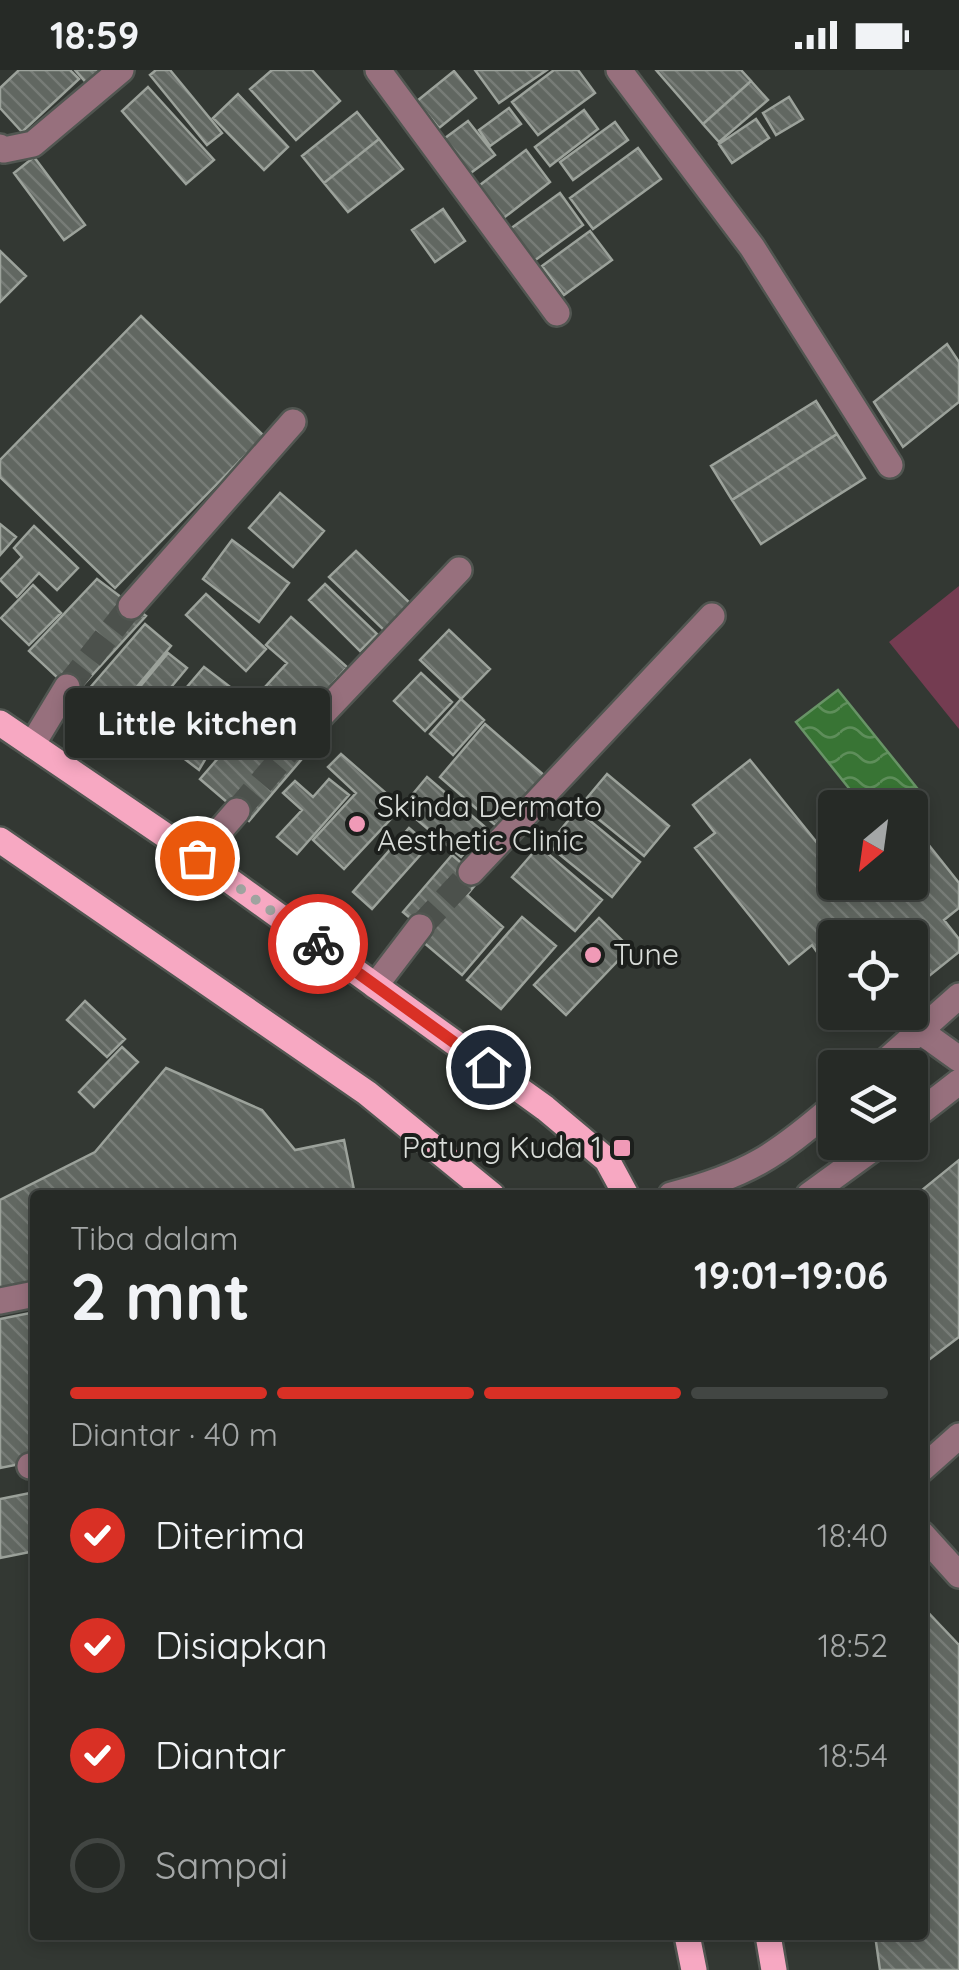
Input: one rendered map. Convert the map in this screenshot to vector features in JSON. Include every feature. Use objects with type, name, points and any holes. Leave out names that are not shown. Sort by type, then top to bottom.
[{"type":"main road","points":[[0,723],[197,858],[544,1108],[607,1160],[623,1190]]},
{"type":"main road","points":[[0,840],[367,1092],[486,1190]]},
{"type":"main road","points":[[688,1940],[694,1970]]},
{"type":"main road","points":[[769,1940],[774,1970]]},
{"type":"street","points":[[0,147],[33,144],[120,70]]},
{"type":"street","points":[[378,70],[558,313]]},
{"type":"street","points":[[619,70],[752,247],[890,465]]},
{"type":"street","points":[[131,606],[293,422]]},
{"type":"street","points":[[295,742],[459,570]]},
{"type":"street","points":[[470,872],[712,616]]},
{"type":"street","points":[[32,745],[67,688]]},
{"type":"street","points":[[197,858],[237,811]]},
{"type":"street","points":[[375,986],[420,926]]},
{"type":"street","points":[[898,1050],[959,996]]},
{"type":"street","points":[[920,1031],[959,1059]]},
{"type":"street","points":[[928,1106],[959,1082]]},
{"type":"street","points":[[690,1190],[719,1182],[780,1154],[818,1120]]},
{"type":"street","points":[[816,1190],[857,1160]]},
{"type":"street","points":[[0,1301],[30,1295]]},
{"type":"street","points":[[928,1464],[959,1436]]},
{"type":"street","points":[[928,1541],[959,1575]]},
{"type":"shaded area","points":[[959,586],[959,729],[889,642]]},
{"type":"water","points":[[838,690],[919,790],[850,790],[796,722]]},
{"type":"building","points":[[19,70],[70,70],[79,79],[22,132],[0,108],[0,88]]},
{"type":"building","points":[[75,70],[110,70],[90,87]]},
{"type":"building","points":[[156,70],[170,70],[222,133],[207,145],[150,75]]},
{"type":"building","points":[[272,70],[312,70],[340,101],[296,140],[250,89]]},
{"type":"building","points":[[475,70],[547,70],[499,103]]},
{"type":"building","points":[[554,70],[578,70],[595,93],[538,135],[512,102]]},
{"type":"building","points":[[656,70],[741,70],[751,81],[703,124]]},
{"type":"building","points":[[454,71],[476,98],[439,128],[417,101]]},
{"type":"building","points":[[751,81],[768,100],[719,142],[703,124]]},
{"type":"building","points":[[148,87],[214,160],[186,184],[122,111]]},
{"type":"building","points":[[238,94],[288,147],[264,170],[213,118]]},
{"type":"building","points":[[789,97],[803,119],[776,135],[763,113]]},
{"type":"building","points":[[509,108],[521,124],[490,146],[479,130]]},
{"type":"building","points":[[584,110],[598,129],[550,166],[535,147]]},
{"type":"building","points":[[357,112],[379,139],[324,183],[302,156]]},
{"type":"building","points":[[756,119],[769,138],[732,163],[719,144]]},
{"type":"building","points":[[468,121],[495,155],[468,175],[441,141]]},
{"type":"building","points":[[615,122],[628,140],[573,180],[560,162]]},
{"type":"building","points":[[379,139],[403,169],[348,212],[324,183]]},
{"type":"building","points":[[638,148],[661,179],[593,229],[570,198]]},
{"type":"building","points":[[526,150],[550,182],[501,220],[476,188]]},
{"type":"building","points":[[34,157],[85,225],[64,240],[14,173]]},
{"type":"building","points":[[560,193],[583,225],[534,261],[510,229]]},
{"type":"building","points":[[443,209],[465,241],[435,262],[412,230]]},
{"type":"building","points":[[590,231],[612,260],[564,295],[542,266]]},
{"type":"building","points":[[0,251],[26,276],[0,302]]},
{"type":"building","points":[[141,316],[264,436],[115,588],[0,477],[0,460]]},
{"type":"building","points":[[947,344],[959,362],[959,402],[903,447],[874,402]]},
{"type":"building","points":[[816,401],[837,434],[732,500],[711,466]]},
{"type":"building","points":[[837,434],[865,478],[761,544],[732,500]]},
{"type":"building","points":[[280,493],[324,531],[293,567],[249,528]]},
{"type":"building","points":[[0,524],[16,537],[0,555]]},
{"type":"building","points":[[34,526],[78,568],[57,590],[39,573],[17,597],[0,580],[22,557],[14,548]]},
{"type":"building","points":[[232,540],[289,583],[259,622],[203,579]]},
{"type":"building","points":[[356,551],[413,606],[387,633],[329,577]]},
{"type":"building","points":[[97,579],[146,616],[75,694],[29,651]]},
{"type":"building","points":[[325,584],[377,634],[360,651],[309,600]]},
{"type":"building","points":[[33,585],[61,613],[29,645],[1,618]]},
{"type":"building","points":[[206,594],[266,649],[246,671],[186,615]]},
{"type":"building","points":[[291,617],[347,667],[302,718],[266,686],[287,663],[266,645]]},
{"type":"building","points":[[145,624],[171,646],[109,720],[82,697]]},
{"type":"building","points":[[449,630],[490,669],[461,699],[420,660]]},
{"type":"building","points":[[168,653],[187,668],[133,733],[114,718]]},
{"type":"building","points":[[204,667],[242,696],[199,770],[169,747],[159,758],[140,742]]},
{"type":"building","points":[[421,673],[452,702],[425,731],[394,701]]},
{"type":"building","points":[[461,699],[484,720],[453,755],[430,734]]},
{"type":"building","points":[[259,711],[307,753],[249,821],[200,779]]},
{"type":"building","points":[[485,724],[546,777],[501,830],[440,777]]},
{"type":"building","name":"Skinda Dermato Aesthetic Clinic","points":[[341,754],[402,807],[344,869],[313,840],[356,793],[328,767]]},
{"type":"building","points":[[750,760],[818,844],[818,900],[928,900],[928,844],[959,883],[959,908],[944,920],[959,939],[959,952],[928,977],[928,920],[818,920],[818,953],[812,945],[789,964],[695,848],[715,833],[693,805]]},
{"type":"building","points":[[607,774],[669,826],[644,856],[581,805]]},
{"type":"building","points":[[427,777],[486,828],[461,857],[402,807]]},
{"type":"building","points":[[329,779],[349,795],[297,854],[277,837],[302,810],[283,793],[295,781],[313,797]]},
{"type":"building","points":[[577,810],[640,862],[612,897],[548,845]]},
{"type":"building","points":[[409,828],[429,845],[372,909],[353,892]]},
{"type":"building","points":[[539,846],[602,900],[575,931],[512,877]]},
{"type":"building","points":[[452,855],[480,879],[467,895],[503,927],[462,975],[422,941],[428,933],[403,912]]},
{"type":"building","points":[[522,917],[556,946],[501,1009],[467,980]]},
{"type":"building","points":[[599,918],[630,948],[566,1015],[534,985]]},
{"type":"building","points":[[85,1001],[125,1039],[107,1057],[67,1020]]},
{"type":"building","points":[[122,1047],[138,1062],[94,1107],[79,1092]]},
{"type":"building","points":[[166,1068],[262,1110],[295,1150],[344,1140],[354,1190],[30,1190],[30,1282],[0,1288],[0,1200],[95,1152]]},
{"type":"building","points":[[959,1160],[959,1337],[928,1360],[928,1190],[922,1190]]},
{"type":"building","points":[[30,1313],[30,1462],[0,1468],[0,1319]]},
{"type":"building","points":[[30,1493],[30,1552],[0,1558],[0,1499]]},
{"type":"building","points":[[928,1612],[959,1645],[959,1970],[880,1970],[876,1940],[928,1940]]},
{"type":"tunnel","points":[[67,687],[131,606]]},
{"type":"tunnel","points":[[237,811],[295,743]]},
{"type":"tunnel","points":[[420,927],[471,872]]},
{"type":"way so far","points":[[197,858],[318,944]]},
{"type":"place","name":"Skinda Dermato Aesthetic Clinic","points":[[357,824]]},
{"type":"place","name":"Little kitchen","points":[[197,858]]},
{"type":"place","name":"Tune","points":[[593,955]]},
{"type":"place","name":"Patung Kuda 1","points":[[622,1148]]},
{"type":"route","points":[[318,944],[488,1067]]}]
